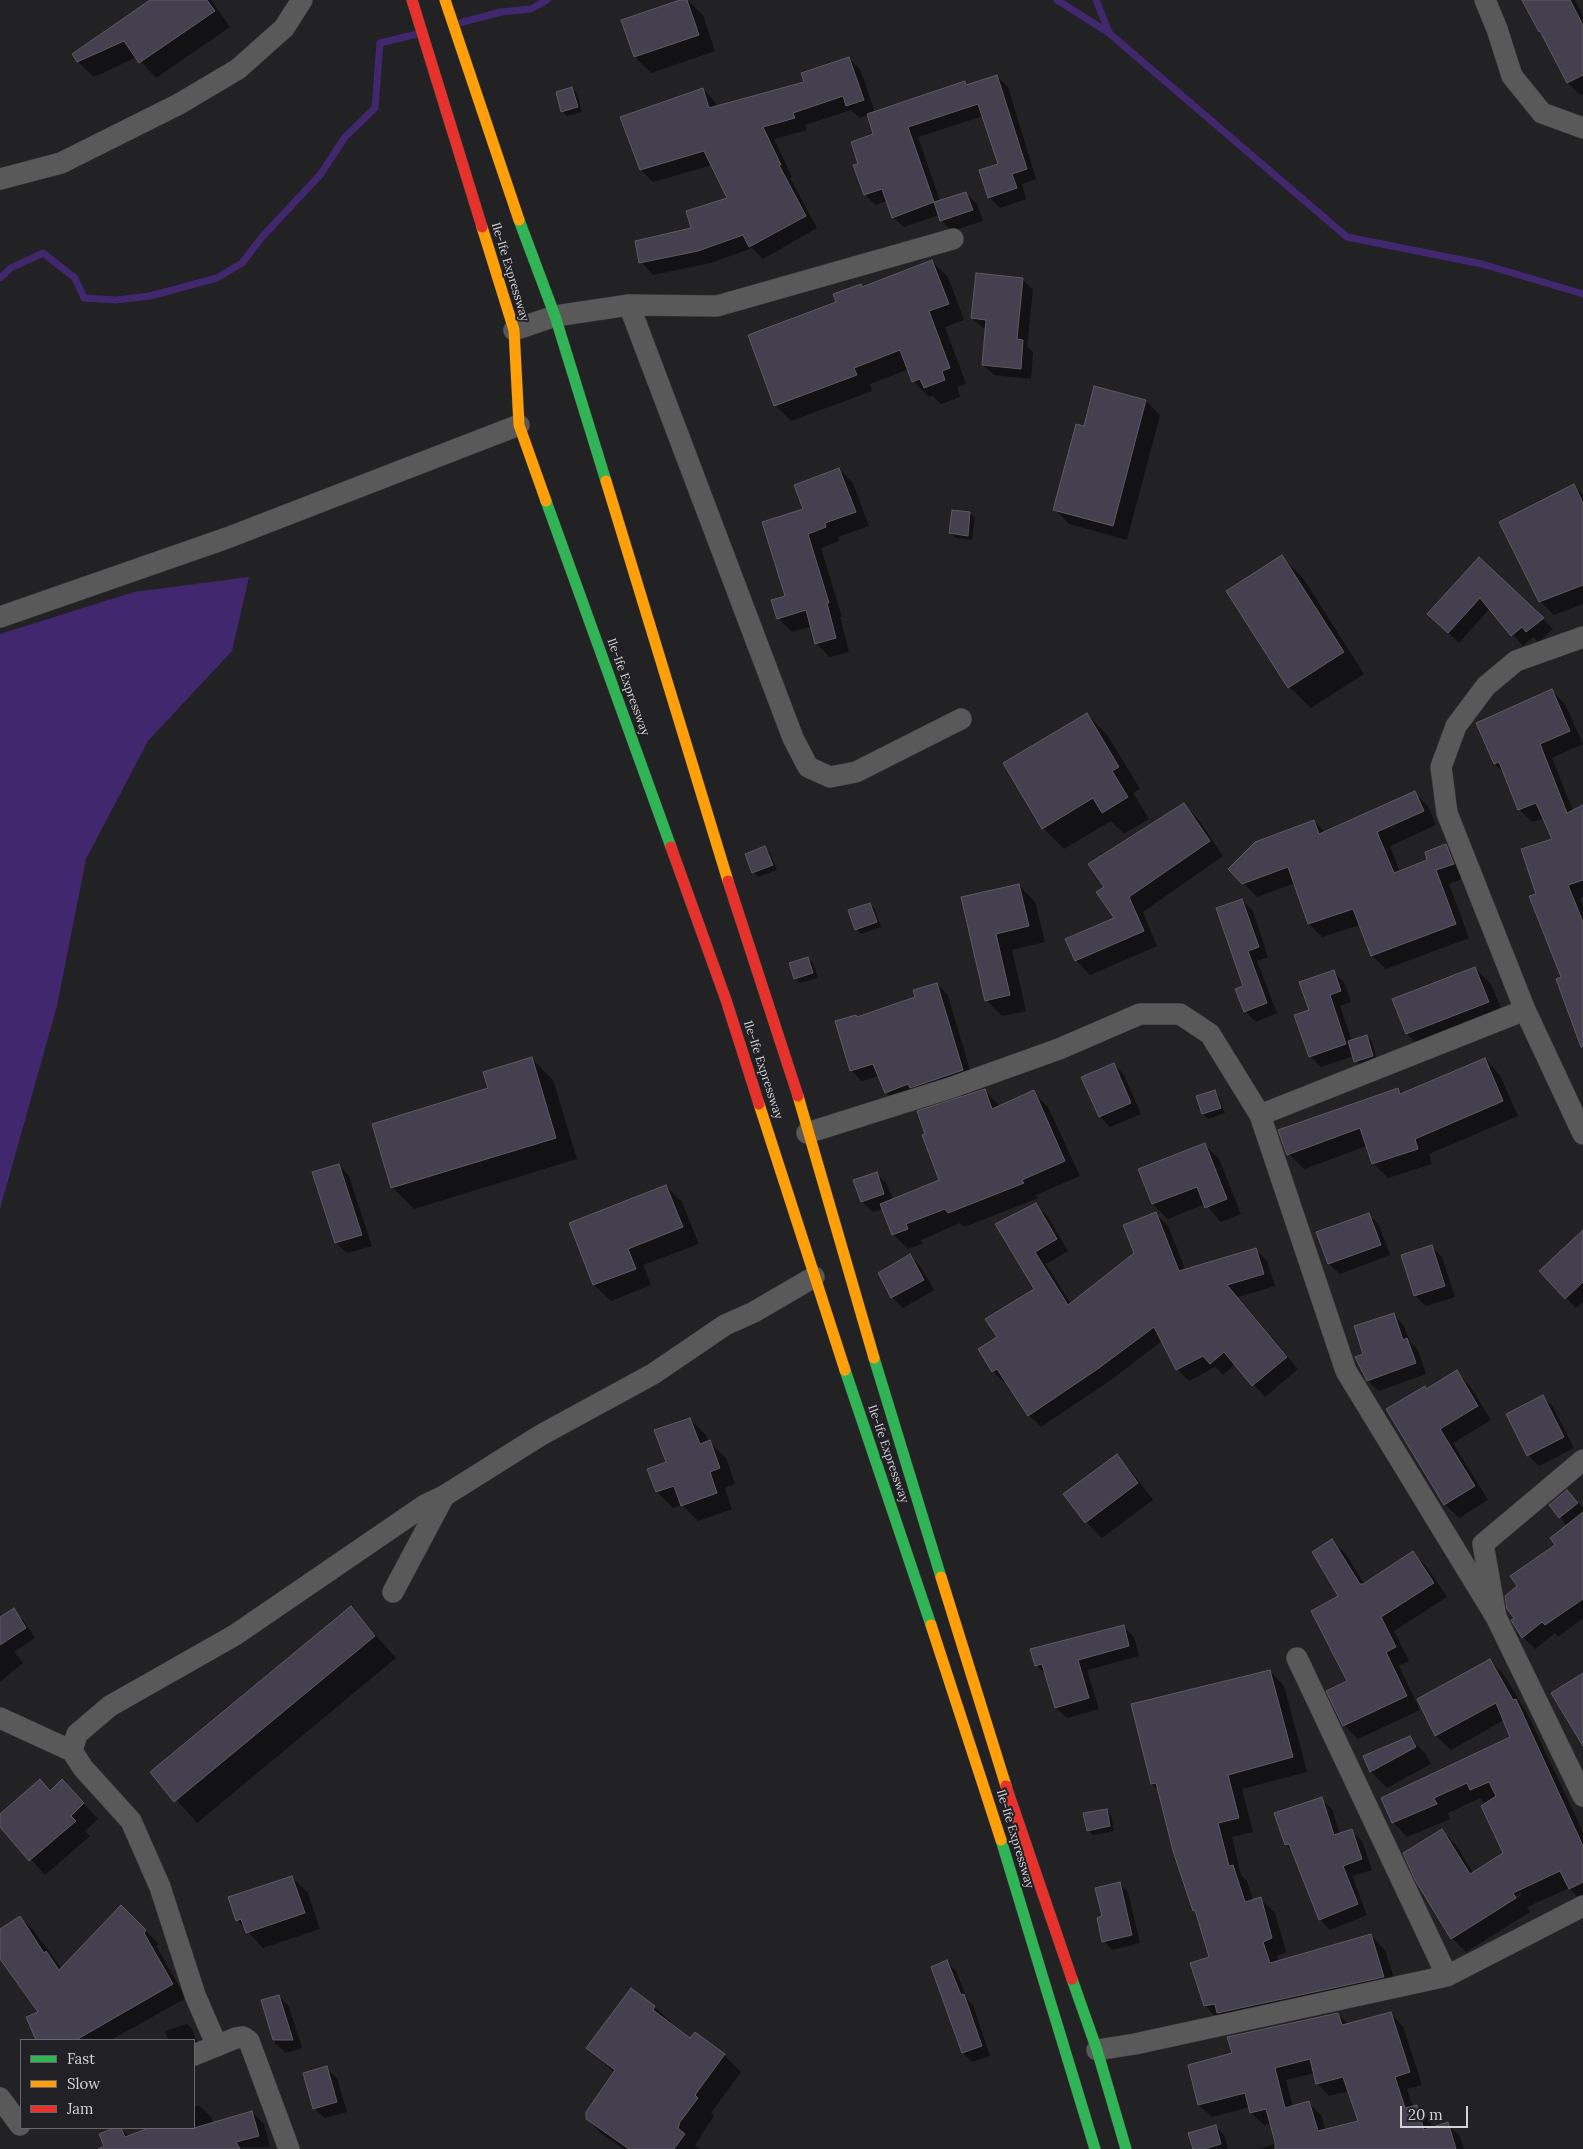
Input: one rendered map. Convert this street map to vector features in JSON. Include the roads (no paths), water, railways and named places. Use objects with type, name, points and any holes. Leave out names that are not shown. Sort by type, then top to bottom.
[{"type":"main road","name":"Ile-Ife Expressway","points":[[412,0],[426,48],[495,254],[514,330],[519,425],[731,999],[764,1103],[814,1276],[983,1780],[1095,2149]]},
{"type":"main road","name":"Ile-Ife Expressway","points":[[446,5],[460,43],[522,245],[555,316],[758,991],[807,1133],[888,1405],[1010,1798],[1097,2050],[1126,2149]]},
{"type":"street","points":[[0,179],[61,162],[179,104],[238,69],[284,28],[302,0]]},
{"type":"street","points":[[1484,0],[1497,29],[1512,76],[1542,112],[1583,128]]},
{"type":"street","points":[[514,330],[555,316],[629,305],[717,306],[953,238]]},
{"type":"street","points":[[629,305],[793,738],[808,767],[830,776],[856,772],[961,719]]},
{"type":"street","points":[[0,617],[227,538],[519,425]]},
{"type":"street","points":[[1583,637],[1516,661],[1486,686],[1456,726],[1441,766],[1447,813],[1526,1010],[1583,1134]]},
{"type":"street","points":[[1260,1115],[1526,1010]]},
{"type":"street","points":[[807,1133],[986,1076],[1059,1049],[1140,1014],[1180,1014],[1210,1034],[1260,1115],[1346,1371],[1496,1618],[1583,1796]]},
{"type":"street","points":[[72,1751],[77,1734],[110,1706],[194,1656],[235,1635],[425,1505],[444,1496],[541,1436],[653,1374],[725,1325],[754,1312],[814,1276]]},
{"type":"street","points":[[1496,1618],[1483,1544],[1583,1460]]},
{"type":"street","points":[[393,1592],[444,1496]]},
{"type":"street","points":[[1297,1658],[1447,1976]]},
{"type":"street","points":[[0,1718],[72,1751],[83,1768],[131,1821],[160,1887],[195,1995],[217,2046]]},
{"type":"street","points":[[1097,2050],[1135,2044],[1447,1976],[1583,1906]]},
{"type":"street","points":[[195,2055],[236,2038],[243,2038],[249,2041],[289,2149]]},
{"type":"street","points":[[0,2098],[14,2127]]},
{"type":"waterway","points":[[459,23],[501,12],[531,9],[547,0]]},
{"type":"waterway","points":[[1057,0],[1109,33],[1347,237],[1482,264],[1583,294]]},
{"type":"waterway","points":[[1096,0],[1109,32]]},
{"type":"waterway","points":[[0,278],[11,268],[43,253],[75,278],[84,298],[116,300],[150,296],[217,278],[242,263],[262,237],[320,175],[345,137],[375,108],[380,43],[417,34]]}]
